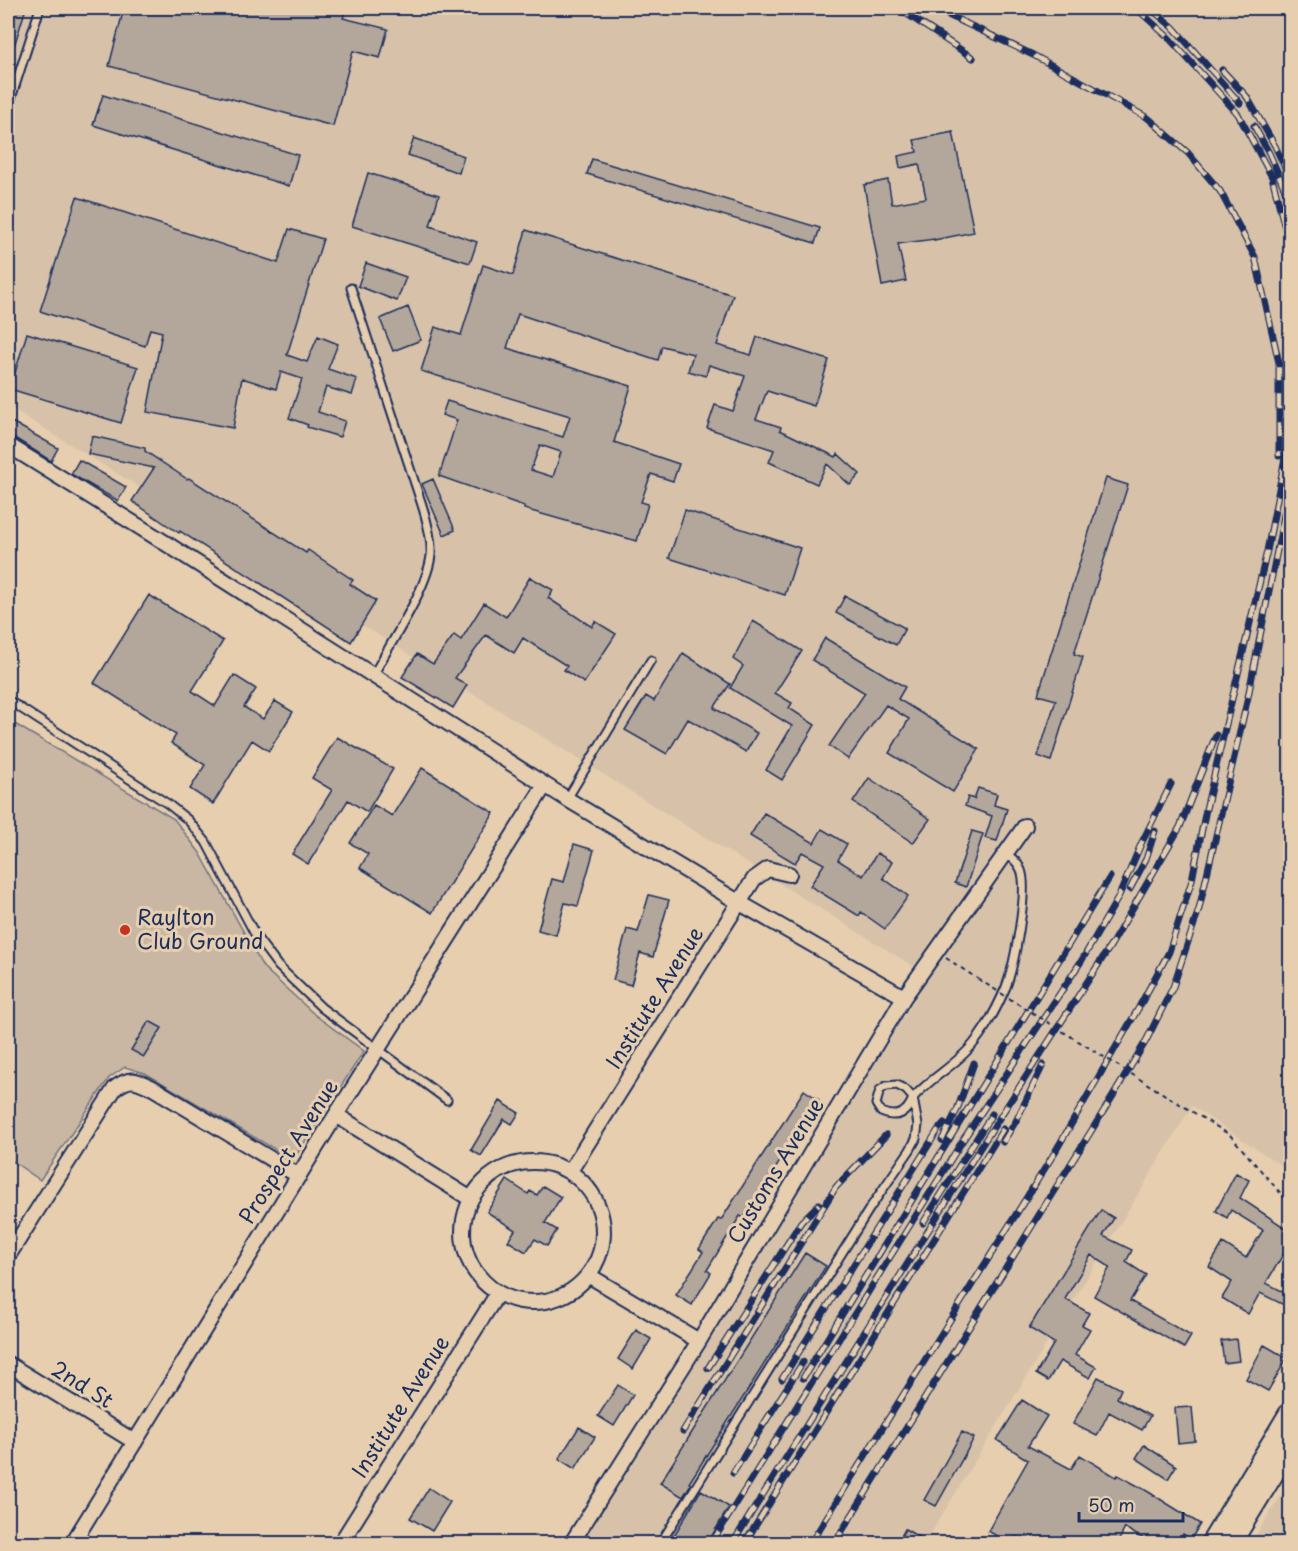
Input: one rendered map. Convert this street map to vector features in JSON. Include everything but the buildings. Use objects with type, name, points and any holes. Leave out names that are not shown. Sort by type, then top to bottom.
[{"type":"main road","points":[[1211,1544],[1290,1413]]},
{"type":"main road","points":[[1230,1544],[1290,1446]]},
{"type":"street","points":[[8,445],[544,785],[740,903],[904,997]]},
{"type":"street","name":"Prospect Avenue","points":[[72,1544],[336,1115],[544,785]]},
{"type":"street","name":"Customs Avenue","points":[[571,1544],[699,1341],[904,997],[1025,826]]},
{"type":"street","name":"Institute Avenue","points":[[570,1172],[754,879],[768,869],[789,874]]},
{"type":"street","points":[[8,1256],[116,1088],[125,1081],[135,1080],[153,1088],[299,1176]]},
{"type":"street","points":[[336,1115],[471,1199]]},
{"type":"street","points":[[526,1161],[549,1163],[570,1172],[588,1187],[599,1208],[603,1231],[600,1254],[588,1275],[574,1289],[556,1298],[536,1302],[516,1300],[498,1293],[478,1275],[465,1252],[463,1225],[471,1199],[485,1180],[504,1167],[526,1161]]},
{"type":"street","points":[[588,1275],[699,1341]]},
{"type":"street","name":"Institute Avenue","points":[[340,1544],[498,1293]]},
{"type":"street","name":"2nd St","points":[[8,1364],[135,1442]]},
{"type":"lane","points":[[8,108],[40,8]]},
{"type":"lane","points":[[351,288],[422,505],[428,527],[431,554],[426,578],[373,676]]},
{"type":"lane","points":[[567,799],[651,660]]},
{"type":"lane","points":[[8,700],[168,804],[188,820],[206,842],[257,938],[278,966],[322,1008],[447,1100]]},
{"type":"lane","points":[[660,1544],[870,1208],[910,1150],[918,1125],[913,1098],[897,1085],[886,1086],[880,1090],[876,1104],[881,1112],[894,1116],[907,1111],[913,1098],[928,1083],[957,1061],[974,1043],[989,1021],[1007,985],[1024,904],[1023,878],[1020,868],[1005,853]]},
{"type":"path","points":[[936,952],[1230,1135],[1290,1204]]},
{"type":"shaded area","points":[[8,8],[1290,8],[1290,1158],[1282,1166],[1192,1106],[925,1543],[578,1543],[929,976],[8,406]]},
{"type":"shaded area","name":"Raylton Club Ground","points":[[8,720],[174,819],[200,853],[263,967],[315,1015],[364,1051],[293,1160],[145,1073],[125,1067],[109,1078],[40,1180],[8,1158]]},
{"type":"shaded area","points":[[1290,1481],[1290,1543],[1251,1543]]},
{"type":"railway","points":[[898,8],[973,58]]},
{"type":"railway","points":[[933,8],[1033,55],[1148,118],[1188,153],[1220,191],[1255,257],[1279,363],[1279,456]]},
{"type":"railway","points":[[1136,8],[1168,37],[1238,114],[1272,177],[1290,248]]},
{"type":"railway","points":[[1150,8],[1173,27],[1240,103]]},
{"type":"railway","points":[[1222,70],[1247,97],[1290,178]]},
{"type":"railway","points":[[1254,126],[1269,153],[1290,201]]},
{"type":"railway","points":[[810,1544],[1055,1152],[1169,952],[1192,880],[1206,809],[1267,551],[1290,432]]},
{"type":"railway","points":[[834,1544],[1113,1096],[1146,1041],[1173,987],[1199,909],[1248,697],[1290,485]]},
{"type":"railway","points":[[732,1544],[978,1151],[1111,945],[1180,827],[1216,735]]},
{"type":"railway","points":[[711,1544],[963,1140],[1082,960],[1118,898],[1141,844],[1171,784]]},
{"type":"railway","points":[[1130,889],[1146,859],[1155,831]]},
{"type":"railway","points":[[803,1378],[1110,877]]},
{"type":"railway","points":[[942,1140],[957,1110],[974,1063]]},
{"type":"railway","points":[[1003,1142],[1016,1121],[1043,1065]]},
{"type":"railway","points":[[923,1223],[992,1114]]},
{"type":"railway","points":[[782,1379],[944,1123]]},
{"type":"railway","points":[[744,1544],[1003,1129]]},
{"type":"railway","points":[[683,1431],[836,1187],[886,1135]]},
{"type":"railway","points":[[708,1368],[801,1222],[819,1204]]},
{"type":"railway","points":[[733,1473],[803,1362]]},
{"type":"place","name":"Raylton Club Ground","points":[[125,930]]}]
